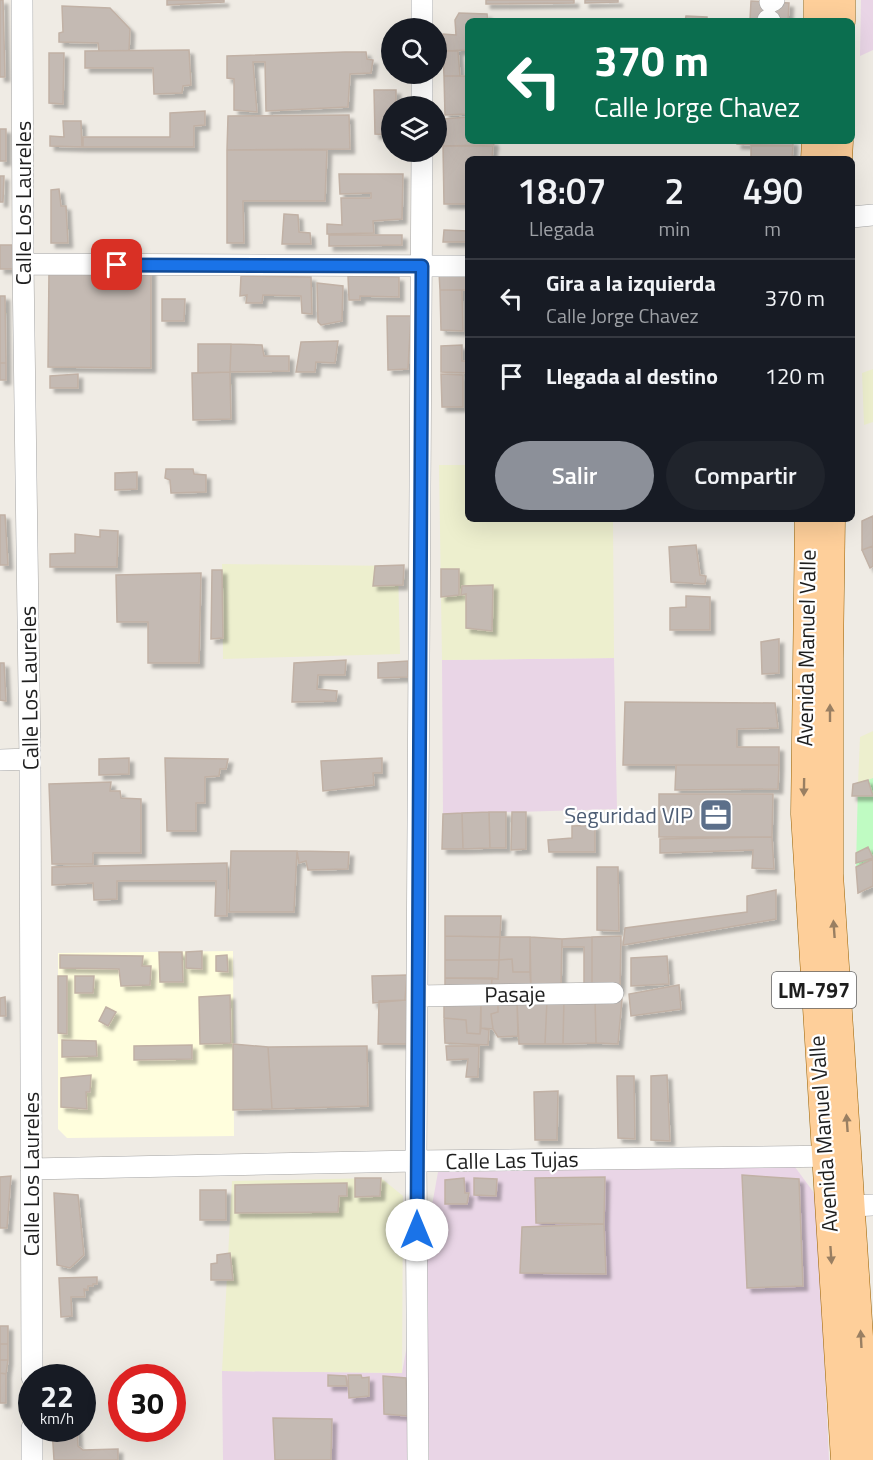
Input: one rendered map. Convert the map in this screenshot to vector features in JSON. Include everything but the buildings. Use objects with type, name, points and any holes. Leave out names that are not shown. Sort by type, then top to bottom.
[{"type":"main road","points":[[817,0],[817,18]]},
{"type":"main road","points":[[842,0],[842,18]]},
{"type":"main road","name":"Avenida Manuel Valle","points":[[808,522],[804,814],[837,1156],[863,1205],[868,1460]]},
{"type":"main road","name":"Avenida Manuel Valle","points":[[832,522],[830,874],[844,1460]]},
{"type":"street","name":"Calle Los Laureles","points":[[22,0],[30,759],[32,1364]]},
{"type":"street","points":[[422,0],[422,18]]},
{"type":"street","points":[[418,1460],[416,1161],[422,162]]},
{"type":"street","points":[[855,217],[873,215]]},
{"type":"street","points":[[23,264],[465,266]]},
{"type":"street","points":[[0,760],[30,759]]},
{"type":"street","name":"Pasaje","points":[[417,996],[613,993]]},
{"type":"street","name":"Calle Las Tujas","points":[[31,1169],[837,1156]]},
{"type":"street","points":[[32,1442],[32,1460]]},
{"type":"shaded area","points":[[861,0],[873,0],[873,50],[860,56]]},
{"type":"shaded area","points":[[873,369],[873,422],[864,425],[862,373]]},
{"type":"shaded area","points":[[439,465],[465,465],[465,522],[613,522],[614,658],[442,660]]},
{"type":"shaded area","points":[[222,564],[398,566],[400,654],[223,659]]},
{"type":"shaded area","points":[[614,658],[617,809],[443,814],[442,660]]},
{"type":"shaded area","points":[[873,731],[873,778],[858,784],[860,737]]},
{"type":"shaded area","points":[[233,951],[234,1136],[67,1138],[58,1129],[58,953]]},
{"type":"shaded area","points":[[795,1167],[817,1197],[829,1460],[223,1460],[222,1371],[402,1373],[438,1172]]},
{"type":"shaded area","points":[[381,1178],[403,1196],[402,1373],[222,1371],[232,1181]]},
{"type":"green space","points":[[873,778],[873,860],[856,867],[858,784]]},
{"type":"place","name":"Seguridad VIP","points":[[716,815]]},
{"type":"route","points":[[117,265],[422,266],[417,1230]]}]
